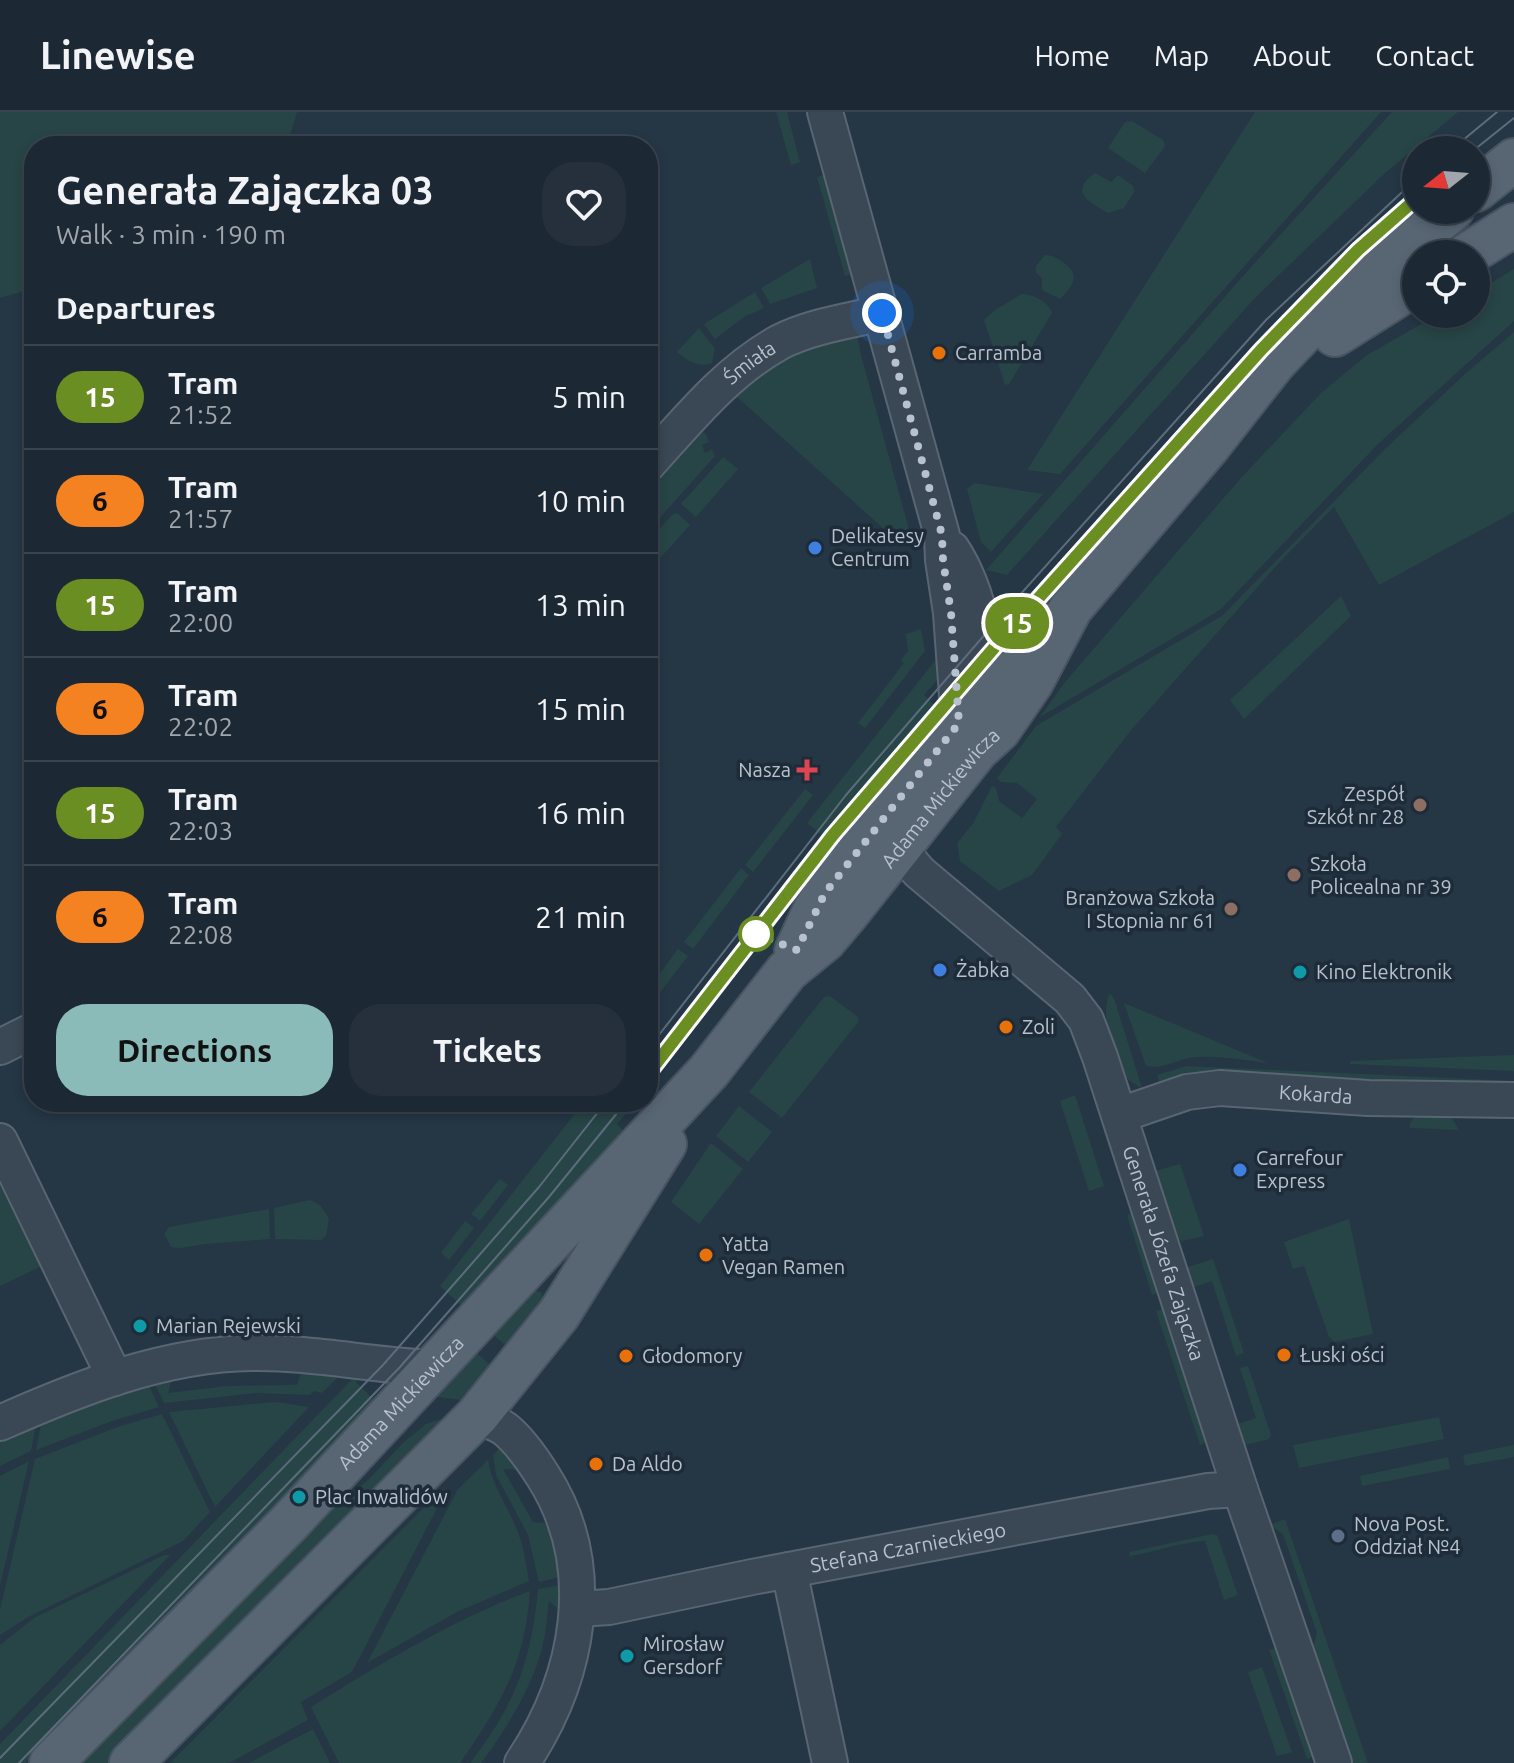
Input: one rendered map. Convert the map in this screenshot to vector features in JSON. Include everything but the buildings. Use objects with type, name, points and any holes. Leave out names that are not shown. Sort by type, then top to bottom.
[{"type":"main road","points":[[1490,179],[1514,160]]},
{"type":"main road","name":"Adama Mickiewicza","points":[[968,737],[999,730],[1032,682],[1071,608],[1208,447],[1274,363],[1312,323],[1435,224]]},
{"type":"main road","points":[[1490,240],[1514,225]]},
{"type":"main road","name":"Adama Mickiewicza","points":[[1208,447],[1347,326],[1402,293]]},
{"type":"main road","name":"Adama Mickiewicza","points":[[51,1763],[387,1420],[709,1071],[787,971],[825,893],[894,830],[968,737],[990,686],[1035,633],[1071,608]]},
{"type":"main road","name":"Adama Mickiewicza","points":[[131,1763],[477,1416],[559,1314],[709,1071]]},
{"type":"main road","points":[[527,1267],[544,1273],[554,1288],[559,1314]]},
{"type":"main road","points":[[387,1420],[447,1409],[477,1416]]},
{"type":"street","points":[[825,112],[942,535],[968,737]]},
{"type":"street","name":"Śmiała","points":[[658,453],[710,397],[751,362],[782,341],[882,313]]},
{"type":"street","points":[[942,535],[964,567],[971,584],[980,619],[990,686]]},
{"type":"street","name":"Generała Józefa Zajączka","points":[[894,830],[919,872],[1070,999],[1086,1020],[1120,1115],[1240,1489],[1334,1763]]},
{"type":"street","points":[[0,1047],[24,1035]]},
{"type":"street","name":"Kokarda","points":[[1120,1115],[1187,1092],[1220,1088],[1368,1098],[1514,1100]]},
{"type":"street","points":[[0,1141],[115,1378]]},
{"type":"street","points":[[0,1423],[115,1378],[178,1362],[251,1353],[318,1356],[400,1367],[436,1368]]},
{"type":"street","points":[[477,1416],[504,1428],[531,1457],[565,1518],[575,1557],[578,1609],[568,1665],[539,1738],[522,1763]]},
{"type":"street","name":"Stefana Czarnieckiego","points":[[578,1609],[609,1607],[1208,1491],[1240,1489]]},
{"type":"street","points":[[789,1570],[830,1763]]},
{"type":"green space","points":[[0,112],[297,112],[290,136],[24,136],[24,291],[0,298]]},
{"type":"green space","points":[[776,112],[787,112],[800,162],[791,165]]},
{"type":"green space","points":[[1255,112],[1381,112],[1060,474],[1027,470]]},
{"type":"green space","points":[[1392,112],[1458,112],[1429,136],[1402,136],[1402,159],[1255,298],[1007,575],[986,570],[1250,268]]},
{"type":"green space","points":[[1132,121],[1163,140],[1165,146],[1145,173],[1108,148],[1125,122]]},
{"type":"green space","points":[[1095,173],[1111,182],[1118,175],[1133,186],[1134,192],[1124,208],[1108,213],[1088,201],[1082,191],[1083,186]]},
{"type":"green space","points":[[824,175],[853,274],[845,276],[817,177]]},
{"type":"green space","points":[[1045,255],[1063,262],[1074,276],[1072,285],[1060,299],[1042,290],[1042,278],[1036,273],[1036,266]]},
{"type":"green space","points":[[810,259],[817,288],[770,304],[761,288]]},
{"type":"green space","points":[[1514,269],[1514,321],[1378,444],[1220,610],[1040,717],[1065,682],[1240,479],[1321,393],[1367,355],[1414,328],[1490,328],[1490,284]]},
{"type":"green space","points":[[755,292],[764,308],[744,317],[715,339],[704,324]]},
{"type":"green space","points":[[1022,294],[1040,299],[1052,313],[1009,384],[1005,385],[984,320]]},
{"type":"green space","points":[[699,328],[715,349],[712,363],[693,363],[677,352]]},
{"type":"green space","points":[[1514,332],[1514,512],[1379,585],[1334,507],[1277,565],[1132,729],[1056,827],[1062,834],[1032,875],[999,891],[960,861],[957,843],[974,822],[992,786],[996,788],[999,801],[1022,818],[1037,799],[1017,783],[1001,782],[997,778],[1036,726],[1223,615],[1385,449]]},
{"type":"green space","points":[[857,334],[910,533],[885,530],[737,397],[760,374],[789,353]]},
{"type":"green space","points":[[698,430],[706,434],[709,442],[702,445],[705,453],[712,449],[715,456],[658,520],[658,474]]},
{"type":"green space","points":[[723,457],[738,469],[696,517],[681,504]]},
{"type":"green space","points":[[974,483],[1043,494],[991,552],[981,542],[967,489]]},
{"type":"green space","points":[[677,513],[690,525],[658,560],[658,530]]},
{"type":"green space","points":[[1341,596],[1351,616],[1244,719],[1230,700]]},
{"type":"green space","points":[[921,629],[925,651],[865,728],[858,723],[904,663],[901,660],[908,651],[906,634]]},
{"type":"green space","points":[[939,650],[947,669],[924,695],[944,714],[845,854],[807,823],[937,658]]},
{"type":"green space","points":[[805,789],[813,795],[753,872],[745,865]]},
{"type":"green space","points":[[741,868],[749,875],[693,949],[684,942]]},
{"type":"green space","points":[[678,949],[688,956],[658,995],[658,976]]},
{"type":"green space","points":[[1110,993],[1142,1088],[1127,1077],[1115,1055],[1106,1010]]},
{"type":"green space","points":[[830,996],[859,1021],[782,1118],[749,1092],[824,997]]},
{"type":"green space","points":[[1124,1003],[1268,1063],[1196,1057],[1146,1066]]},
{"type":"green space","points":[[1514,1055],[1514,1071],[1350,1064],[1350,1061]]},
{"type":"green space","points":[[1187,1066],[1514,1083],[1431,1084],[1193,1073],[1160,1084],[1157,1075]]},
{"type":"green space","points":[[1075,1095],[1104,1186],[1089,1191],[1060,1101]]},
{"type":"green space","points":[[739,1106],[772,1132],[748,1162],[716,1136]]},
{"type":"green space","points":[[576,1112],[627,1112],[617,1124],[627,1134],[467,1311],[440,1286]]},
{"type":"green space","points":[[1416,1115],[1451,1117],[1459,1130],[1410,1128]]},
{"type":"green space","points":[[711,1143],[743,1169],[699,1224],[671,1202]]},
{"type":"green space","points":[[1180,1164],[1204,1236],[1182,1241],[1176,1236],[1155,1171]]},
{"type":"green space","points":[[0,1179],[42,1266],[0,1286]]},
{"type":"green space","points":[[500,1179],[508,1185],[480,1221],[471,1214]]},
{"type":"green space","points":[[310,1200],[320,1205],[329,1218],[326,1236],[321,1240],[275,1239],[274,1208]]},
{"type":"green space","points":[[269,1209],[270,1239],[180,1248],[171,1247],[164,1234],[169,1227]]},
{"type":"green space","points":[[1135,1212],[1161,1292],[1152,1295],[1127,1215]]},
{"type":"green space","points":[[1349,1219],[1373,1334],[1335,1342],[1329,1337],[1304,1266],[1293,1269],[1284,1242]]},
{"type":"green space","points":[[465,1221],[474,1228],[449,1260],[441,1253]]},
{"type":"green space","points":[[1213,1259],[1244,1353],[1236,1356],[1212,1281],[1191,1288],[1185,1268]]},
{"type":"green space","points":[[532,1290],[541,1292],[544,1305],[511,1350],[489,1331]]},
{"type":"green space","points":[[1165,1308],[1209,1441],[1200,1445],[1156,1311]]},
{"type":"green space","points":[[473,1350],[496,1370],[470,1401],[430,1396]]},
{"type":"green space","points":[[303,1366],[342,1373],[322,1393],[256,1393],[164,1403],[152,1378],[173,1373],[168,1393],[226,1386],[297,1385]]},
{"type":"green space","points":[[1248,1366],[1271,1435],[1269,1439],[1242,1446],[1235,1425],[1256,1418],[1240,1368]]},
{"type":"green space","points":[[364,1370],[356,1382],[376,1402],[280,1510],[123,1662],[25,1763],[0,1763],[0,1744]]},
{"type":"green space","points":[[146,1379],[159,1407],[36,1450],[43,1413]]},
{"type":"green space","points":[[276,1402],[309,1407],[215,1507],[169,1412]]},
{"type":"green space","points":[[162,1414],[210,1512],[183,1541],[28,1617],[0,1635],[0,1610],[35,1459],[120,1426]]},
{"type":"green space","points":[[38,1415],[31,1451],[0,1466],[0,1433]]},
{"type":"green space","points":[[1439,1417],[1444,1439],[1299,1468],[1293,1445]]},
{"type":"green space","points":[[437,1420],[454,1420],[114,1763],[73,1763],[299,1534],[367,1481],[426,1424]]},
{"type":"green space","points":[[503,1444],[528,1470],[503,1469],[533,1522],[557,1524],[568,1575],[539,1582],[528,1535],[496,1475],[493,1455]]},
{"type":"green space","points":[[1514,1445],[1514,1457],[1465,1466],[1463,1455]]},
{"type":"green space","points":[[1448,1457],[1450,1469],[1362,1486],[1360,1476]]},
{"type":"green space","points":[[488,1460],[520,1539],[529,1581],[457,1612],[367,1663],[458,1489]]},
{"type":"green space","points":[[29,1461],[0,1586],[0,1476]]},
{"type":"green space","points":[[442,1489],[447,1489],[352,1672],[301,1702],[308,1720],[229,1763],[170,1763]]},
{"type":"green space","points":[[1285,1519],[1368,1763],[1352,1763],[1312,1651],[1317,1633],[1283,1534],[1269,1525]]},
{"type":"green space","points":[[1217,1535],[1238,1595],[1224,1600],[1205,1541],[1130,1556],[1129,1552]]},
{"type":"green space","points":[[164,1555],[170,1555],[0,1731],[0,1645],[34,1618]]},
{"type":"green space","points":[[568,1584],[567,1617],[549,1601],[546,1630],[528,1687],[481,1763],[470,1763],[499,1721],[518,1682],[531,1639],[538,1589]]},
{"type":"green space","points":[[530,1591],[523,1640],[508,1682],[488,1722],[460,1763],[339,1763],[311,1707],[445,1629]]},
{"type":"green space","points":[[1278,1647],[1316,1756],[1307,1759],[1269,1650]]},
{"type":"green space","points":[[1262,1667],[1292,1752],[1277,1756],[1248,1672]]},
{"type":"green space","points":[[313,1729],[330,1763],[249,1763]]},
{"type":"tram line","points":[[1468,136],[1497,112]]},
{"type":"tram line","points":[[1490,137],[1514,118]]},
{"type":"tram line","points":[[658,1036],[846,795],[1000,617],[1266,320],[1402,192]]},
{"type":"tram line","points":[[658,1061],[833,835],[1014,626],[1278,332],[1358,250],[1402,211]]},
{"type":"tram line","name":"15","points":[[658,1061],[833,835],[1000,641],[1227,386],[1358,250],[1402,211]]},
{"type":"tram line","points":[[0,1758],[383,1365],[539,1187],[598,1112]]},
{"type":"tram line","points":[[19,1763],[400,1367],[549,1197],[618,1112]]},
{"type":"place","name":"Carramba","points":[[939,353]]},
{"type":"place","name":"Delikatesy Centrum","points":[[815,548]]},
{"type":"place","name":"Nasza","points":[[807,770]]},
{"type":"place","name":"Zespół Szkół nr 28","points":[[1420,805]]},
{"type":"place","name":"Szkoła Policealna nr 39","points":[[1294,875]]},
{"type":"place","name":"Branżowa Szkoła I Stopnia nr 61","points":[[1231,909]]},
{"type":"place","name":"Żabka","points":[[940,970]]},
{"type":"place","name":"Kino Elektronik","points":[[1300,972]]},
{"type":"place","name":"Zoli","points":[[1006,1027]]},
{"type":"place","name":"Carrefour Express","points":[[1240,1170]]},
{"type":"place","name":"Yatta Vegan Ramen","points":[[706,1255]]},
{"type":"place","name":"Marian Rejewski","points":[[140,1326]]},
{"type":"place","name":"Łuski ości","points":[[1284,1355]]},
{"type":"place","name":"Głodomory","points":[[626,1356]]},
{"type":"place","name":"Da Aldo","points":[[596,1464]]},
{"type":"place","name":"Plac Inwalidów","points":[[299,1497]]},
{"type":"place","name":"Nova Post. Oddział №4","points":[[1338,1536]]},
{"type":"place","name":"Mirosław Gersdorf","points":[[627,1656]]},
{"type":"route","points":[[756,934],[797,950],[815,909],[839,873],[959,723],[942,535],[882,313]]}]
